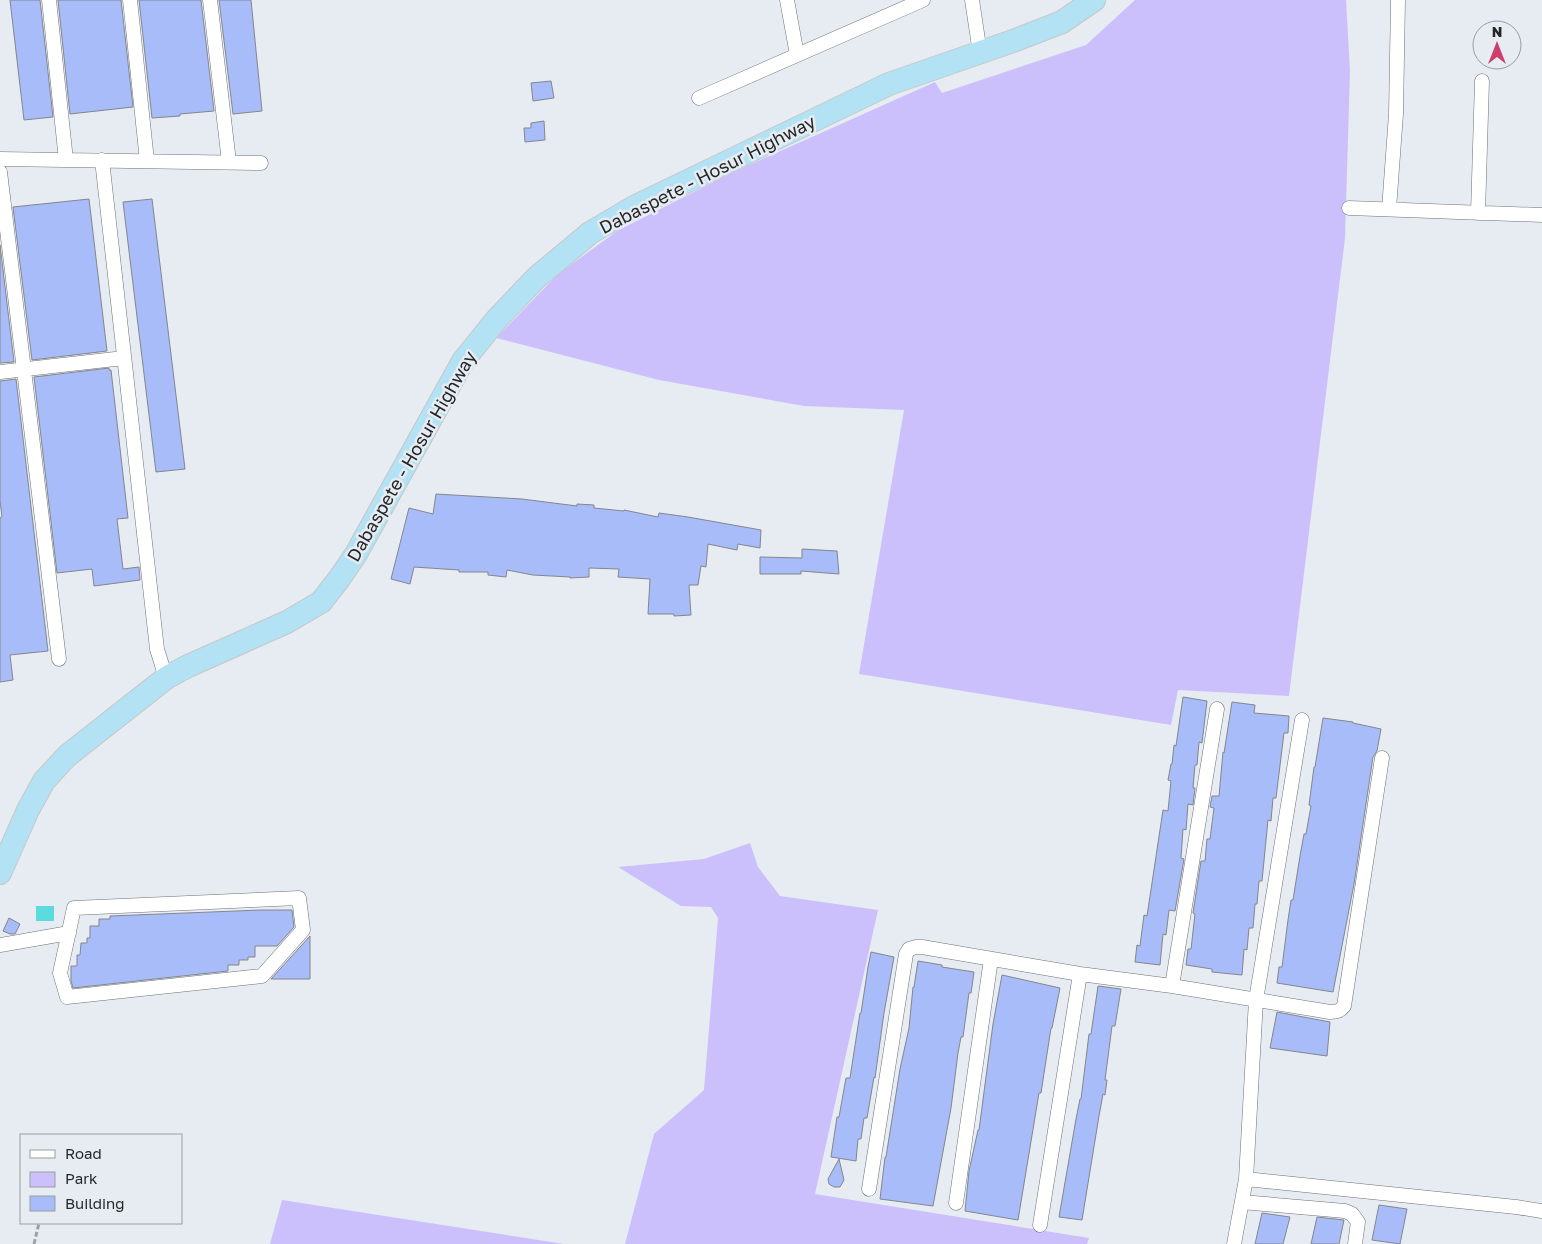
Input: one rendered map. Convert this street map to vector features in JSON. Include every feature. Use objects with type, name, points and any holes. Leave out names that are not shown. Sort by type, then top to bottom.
[{"type":"highway","name":"Dabaspete - Hosur Highway","points":[[0,873],[28,810],[44,782],[67,756],[166,678],[186,667],[287,622],[321,602],[340,579],[356,554],[463,361],[497,319],[536,278],[590,233],[634,207],[889,84],[980,53],[1062,22],[1094,0]]},
{"type":"street","points":[[49,0],[66,160]]},
{"type":"street","points":[[130,0],[147,161]]},
{"type":"street","points":[[210,0],[230,162]]},
{"type":"street","points":[[787,0],[797,54]]},
{"type":"street","points":[[699,98],[923,0]]},
{"type":"street","points":[[972,0],[980,53]]},
{"type":"street","points":[[1389,209],[1396,105],[1398,0]]},
{"type":"street","points":[[1478,212],[1482,81]]},
{"type":"street","points":[[0,159],[261,163]]},
{"type":"street","points":[[102,160],[157,649],[166,678]]},
{"type":"street","points":[[0,172],[59,659]]},
{"type":"street","points":[[1349,208],[1542,215]]},
{"type":"street","points":[[0,372],[124,358]]},
{"type":"street","points":[[1172,986],[1217,709]]},
{"type":"street","points":[[1234,1244],[1246,1180],[1256,1000],[1302,720]]},
{"type":"street","points":[[869,1189],[906,954],[909,949],[916,947],[1330,1012],[1341,1010],[1344,1006],[1382,758]]},
{"type":"street","points":[[299,898],[302,930],[262,976],[67,997],[60,973],[69,933],[74,908],[299,898]]},
{"type":"street","points":[[0,945],[69,933]]},
{"type":"street","points":[[956,1203],[991,960]]},
{"type":"street","points":[[1040,1225],[1080,974]]},
{"type":"street","points":[[1246,1180],[1516,1207],[1542,1212]]},
{"type":"street","points":[[1242,1202],[1345,1211],[1352,1214],[1358,1222],[1355,1244]]},
{"type":"path","points":[[34,1244],[39,1224]]},
{"type":"green space","points":[[1135,0],[1346,0],[1350,71],[1345,238],[1289,696],[1178,690],[1171,725],[859,674],[904,410],[804,406],[659,380],[496,338],[558,274],[617,231],[731,173],[935,82],[942,93],[1086,45]]},
{"type":"green space","points":[[750,843],[758,867],[780,896],[878,910],[815,1194],[1089,1238],[1087,1244],[625,1244],[654,1134],[704,1090],[718,918],[711,907],[681,906],[618,867],[704,859]]},
{"type":"green space","points":[[282,1200],[564,1244],[270,1244]]},
{"type":"water","points":[[36,906],[54,906],[54,921],[36,921]]},
{"type":"building","points":[[10,0],[40,0],[53,117],[24,120]]},
{"type":"building","points":[[58,0],[121,0],[133,107],[70,114]]},
{"type":"building","points":[[139,0],[201,0],[214,111],[152,118]]},
{"type":"building","points":[[219,0],[251,0],[262,111],[233,114]]},
{"type":"building","points":[[551,81],[554,98],[533,101],[531,83]]},
{"type":"building","points":[[544,121],[545,140],[525,142],[524,128],[531,128],[531,123]]},
{"type":"building","points":[[89,199],[107,351],[32,360],[13,207]]},
{"type":"building","points":[[152,199],[185,469],[156,472],[123,202]]},
{"type":"building","points":[[0,245],[14,362],[0,363]]},
{"type":"building","points":[[109,368],[111,370],[128,518],[117,519],[123,569],[139,567],[140,580],[94,586],[92,569],[57,573],[34,377]]},
{"type":"building","points":[[16,379],[48,651],[10,655],[13,680],[0,682],[0,518],[2,517],[0,501],[0,381]]},
{"type":"building","points":[[436,494],[522,499],[577,506],[577,504],[594,505],[594,508],[624,510],[658,517],[659,513],[688,517],[761,530],[760,548],[738,544],[737,550],[708,544],[706,567],[701,566],[698,585],[689,585],[691,615],[648,614],[650,579],[618,577],[619,569],[589,568],[589,577],[570,578],[533,575],[507,570],[506,577],[488,575],[488,572],[459,572],[459,570],[414,567],[410,584],[391,579],[409,508],[433,514]]},
{"type":"building","points":[[802,549],[837,551],[839,574],[801,571],[801,574],[760,574],[760,557],[802,558]]},
{"type":"building","points":[[1183,697],[1207,701],[1202,743],[1199,742],[1197,765],[1195,765],[1193,805],[1188,804],[1186,830],[1183,829],[1181,858],[1184,859],[1175,911],[1169,910],[1166,935],[1163,934],[1160,965],[1135,962],[1137,945],[1140,946],[1144,915],[1147,916],[1163,810],[1168,811],[1171,781],[1168,780],[1174,745],[1176,746]]},
{"type":"building","points":[[1232,702],[1255,705],[1254,713],[1289,716],[1288,733],[1284,733],[1276,798],[1273,798],[1271,821],[1268,820],[1262,881],[1259,881],[1253,928],[1249,928],[1247,950],[1244,949],[1242,975],[1212,972],[1212,969],[1186,965],[1188,949],[1191,949],[1195,914],[1193,913],[1201,861],[1205,861],[1207,839],[1210,839],[1214,808],[1210,807],[1212,796],[1219,796],[1223,752]]},
{"type":"building","points":[[1323,718],[1353,722],[1381,729],[1377,751],[1373,757],[1354,884],[1333,992],[1277,983],[1279,967],[1282,967],[1291,900],[1293,900],[1304,834],[1306,834],[1311,806],[1309,805],[1314,767]]},
{"type":"building","points":[[292,910],[294,927],[277,946],[255,946],[255,957],[248,957],[248,960],[239,960],[239,965],[228,965],[228,971],[73,988],[71,966],[77,966],[77,955],[80,955],[81,943],[87,943],[87,938],[90,938],[90,926],[99,926],[99,919],[110,919],[110,916]]},
{"type":"building","points":[[9,918],[20,924],[15,934],[3,931]]},
{"type":"building","points":[[310,936],[310,979],[271,979]]},
{"type":"building","points":[[871,952],[894,957],[875,1078],[867,1118],[864,1118],[861,1139],[858,1139],[856,1161],[831,1157],[837,1117],[839,1117],[846,1078],[850,1078]]},
{"type":"building","points":[[918,961],[974,972],[963,1037],[961,1037],[958,1053],[951,1108],[933,1206],[880,1199],[885,1157],[909,1028]]},
{"type":"building","points":[[1002,975],[1060,988],[1051,1028],[1041,1093],[1039,1093],[1018,1220],[965,1211],[969,1171],[979,1130],[993,1024]]},
{"type":"building","points":[[1098,986],[1121,989],[1115,1026],[1112,1026],[1105,1080],[1107,1080],[1105,1095],[1103,1094],[1082,1220],[1059,1217],[1081,1099],[1089,1034],[1091,1034]]},
{"type":"building","points":[[1277,1012],[1330,1022],[1327,1056],[1270,1048]]},
{"type":"building","points":[[839,1159],[844,1180],[840,1187],[834,1187],[829,1184],[828,1179]]},
{"type":"building","points":[[1379,1205],[1407,1209],[1400,1244],[1372,1240]]},
{"type":"building","points":[[1262,1213],[1290,1217],[1283,1244],[1255,1244]]},
{"type":"building","points":[[1317,1217],[1344,1220],[1339,1244],[1311,1244]]}]
